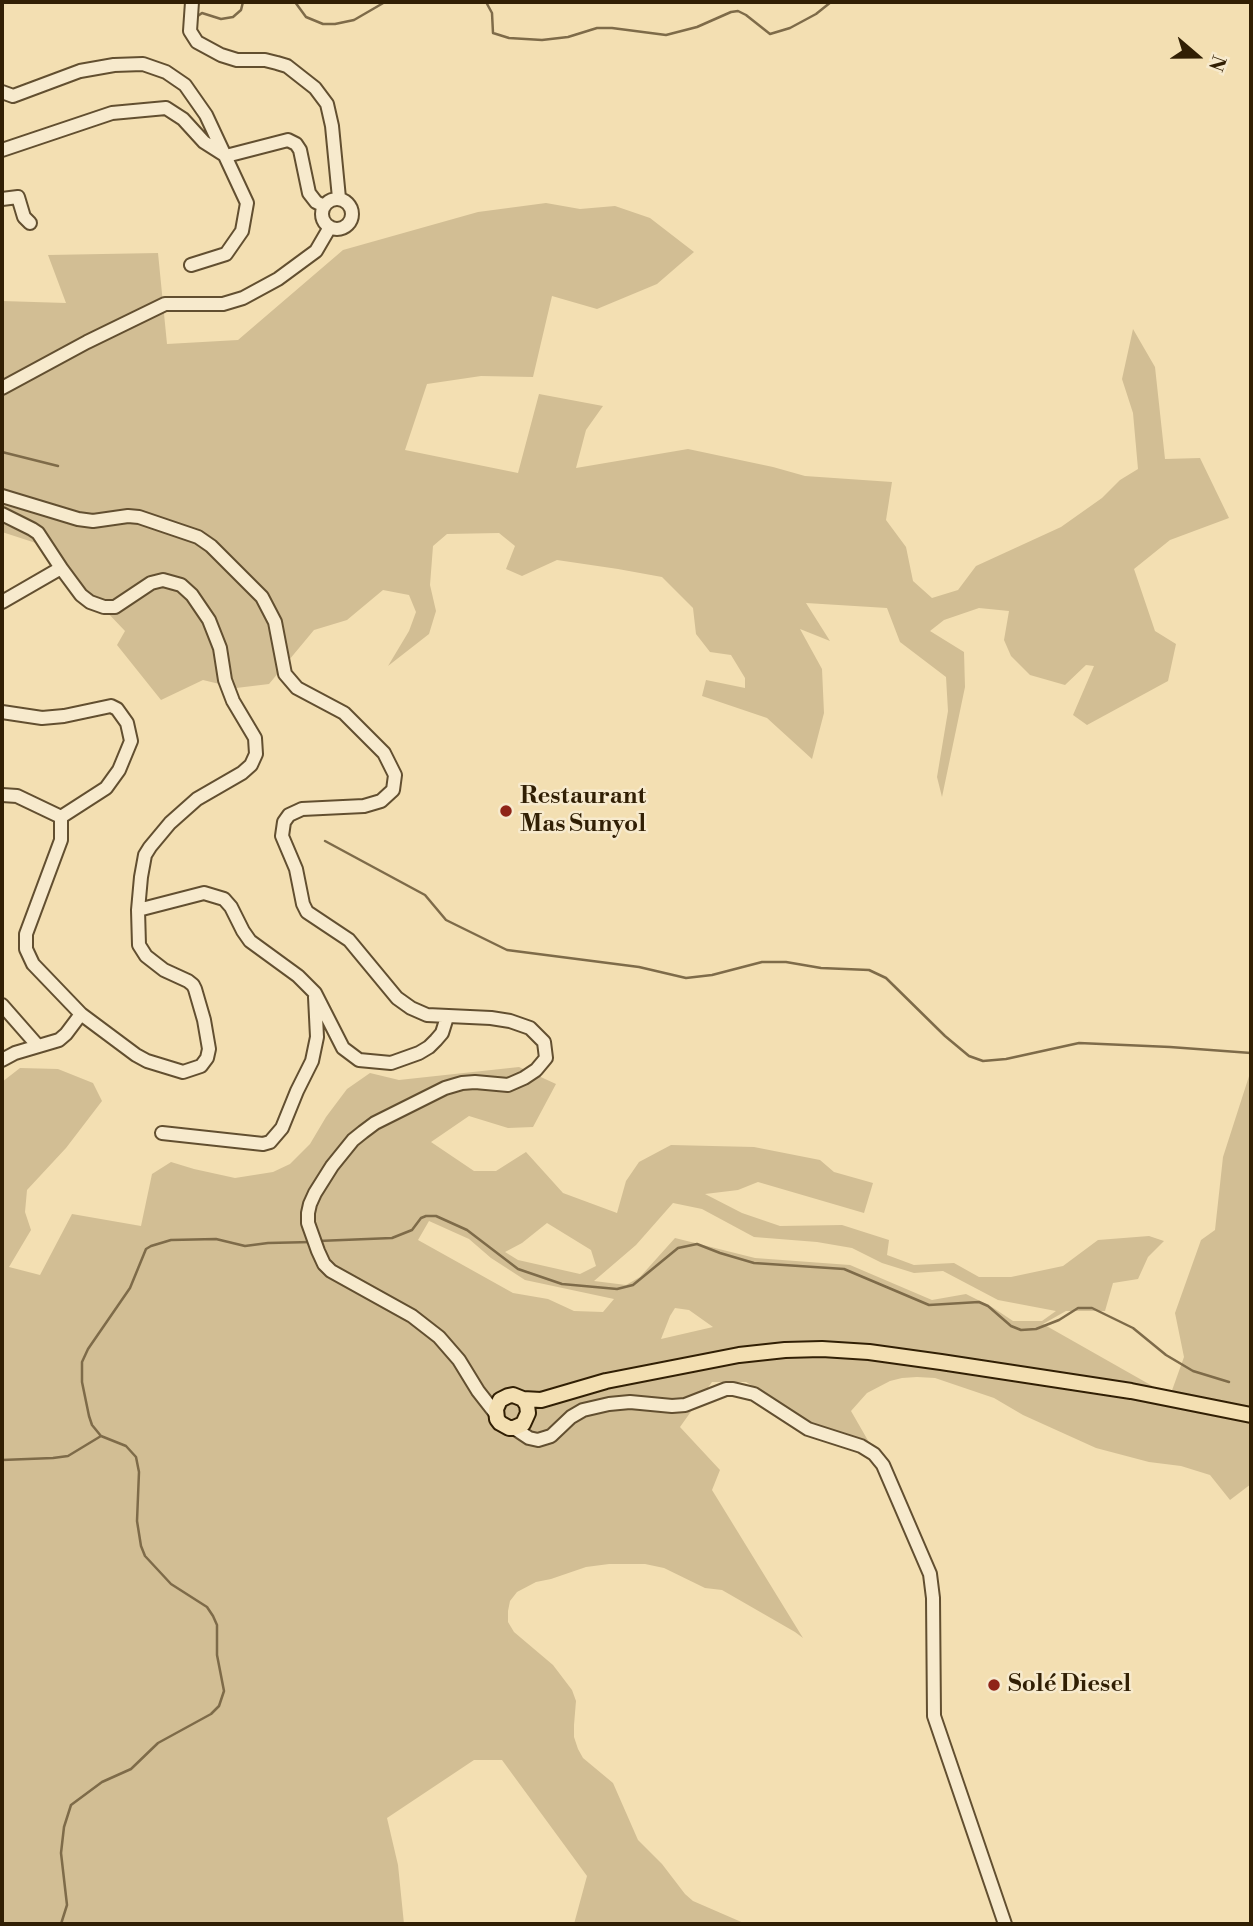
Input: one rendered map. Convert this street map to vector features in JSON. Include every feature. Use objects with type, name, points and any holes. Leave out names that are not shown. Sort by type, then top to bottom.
[{"type":"main road","points":[[549,1398],[523,1421],[504,1426],[497,1419],[497,1405],[504,1398],[513,1395],[523,1399],[549,1398],[606,1381],[739,1355],[822,1349],[869,1352],[1131,1391],[1251,1415]]},
{"type":"main road","points":[[523,1399],[527,1405],[523,1421]]},
{"type":"street","points":[[192,2],[190,31],[197,42],[237,60],[277,62],[315,88],[327,104],[332,126],[339,198]]},
{"type":"street","points":[[2,92],[12,96],[80,71],[114,65],[143,64],[166,72],[185,85],[206,115],[247,203],[242,231],[226,254],[191,265]]},
{"type":"street","points":[[2,150],[112,113],[166,108],[183,119],[204,142],[226,156],[288,140],[296,144],[300,150],[309,193],[316,202],[324,205]]},
{"type":"street","points":[[2,199],[18,197],[23,217],[30,223]]},
{"type":"street","points":[[339,198],[345,200],[353,211],[349,224],[337,229],[330,227],[322,218],[324,205],[339,198]]},
{"type":"street","points":[[2,388],[165,304],[223,304],[243,298],[278,279],[316,251],[330,227]]},
{"type":"street","points":[[2,496],[78,519],[101,521],[128,516],[139,517],[198,537],[211,546],[262,597],[275,622],[285,674],[297,688],[344,713],[384,753],[395,775],[393,790],[382,801],[364,806],[302,809],[289,815],[282,836],[296,869],[307,912],[349,940],[397,998],[411,1008],[427,1015],[510,1021],[530,1028],[544,1042],[547,1058],[536,1070],[508,1085],[462,1083],[445,1088],[375,1124],[353,1140],[332,1166],[310,1204],[309,1224],[324,1264],[331,1271],[424,1324],[452,1350],[496,1414]]},
{"type":"street","points":[[2,514],[38,533],[81,595],[90,602],[104,607],[115,607],[151,583],[163,580],[181,585],[209,620],[220,648],[225,680],[233,701],[256,738],[256,754],[251,765],[197,799],[170,823],[145,855],[141,877],[139,944],[146,956],[164,970],[193,985],[204,1020],[209,1049],[201,1066],[183,1072],[156,1065],[136,1055],[81,1014],[33,964],[26,949],[26,934],[61,840],[61,817]]},
{"type":"street","points":[[2,603],[61,568]]},
{"type":"street","points":[[2,712],[42,718],[111,706],[117,709],[127,723],[131,741],[119,770],[106,789],[61,817]]},
{"type":"street","points":[[2,795],[17,796],[61,817]]},
{"type":"street","points":[[138,910],[204,893],[224,900],[231,907],[250,941],[298,976],[315,993],[343,1048],[359,1060],[391,1063],[419,1053],[442,1033],[447,1017]]},
{"type":"street","points":[[162,1133],[263,1144],[270,1142],[282,1128],[312,1061],[317,1037],[315,993]]},
{"type":"street","points":[[2,1005],[38,1046]]},
{"type":"street","points":[[2,1060],[59,1040],[81,1014]]},
{"type":"street","points":[[474,1385],[504,1398]]},
{"type":"street","points":[[523,1421],[529,1438],[538,1440],[551,1436],[571,1417],[583,1410],[631,1402],[685,1405],[726,1389],[744,1390],[808,1429],[861,1446],[874,1454],[883,1465],[930,1574],[933,1598],[934,1716],[1005,1924]]},
{"type":"shaded area","points":[[546,203],[580,209],[615,206],[650,218],[694,252],[657,284],[597,309],[552,296],[533,377],[481,376],[427,384],[405,450],[518,473],[539,394],[603,406],[586,430],[576,468],[688,449],[805,476],[892,482],[886,520],[906,547],[913,581],[932,598],[958,590],[976,566],[1061,527],[1138,469],[1133,413],[1122,379],[1133,329],[1155,367],[1165,459],[1200,458],[1229,518],[1170,540],[1134,569],[1155,631],[1176,644],[1168,681],[1087,725],[1073,715],[1094,666],[1086,665],[1065,685],[1030,675],[1011,656],[1004,640],[1009,611],[979,608],[944,620],[930,631],[964,652],[965,687],[942,797],[937,777],[948,711],[946,677],[900,642],[887,608],[806,603],[830,641],[800,629],[822,669],[824,713],[812,759],[767,718],[702,696],[706,680],[745,688],[745,678],[731,655],[710,652],[696,634],[693,608],[662,577],[557,560],[522,576],[506,569],[515,546],[499,533],[447,534],[433,546],[430,585],[436,611],[429,634],[388,666],[409,631],[416,612],[409,595],[383,590],[347,620],[314,630],[269,684],[236,688],[203,680],[161,700],[117,645],[125,631],[39,544],[2,532],[2,301],[66,303],[48,255],[158,253],[167,344],[238,340],[343,250],[478,212]]},
{"type":"shaded area","points":[[519,1067],[556,1084],[533,1127],[508,1128],[469,1116],[431,1142],[474,1171],[496,1171],[526,1152],[563,1193],[617,1213],[626,1181],[639,1162],[671,1145],[754,1147],[820,1160],[834,1172],[873,1183],[864,1213],[758,1182],[738,1190],[705,1194],[742,1213],[780,1226],[842,1225],[889,1240],[887,1255],[914,1265],[954,1263],[979,1277],[1011,1277],[1063,1266],[1098,1240],[1149,1236],[1164,1241],[1148,1257],[1138,1279],[1113,1283],[1105,1311],[1066,1311],[1043,1324],[1170,1396],[1184,1357],[1175,1313],[1201,1240],[1215,1230],[1223,1157],[1251,1070],[1251,1484],[1230,1500],[1210,1475],[1096,1448],[1023,1415],[994,1398],[935,1378],[902,1378],[867,1393],[851,1411],[870,1444],[807,1423],[746,1382],[712,1382],[680,1427],[720,1470],[712,1490],[803,1638],[722,1590],[705,1588],[664,1568],[645,1564],[586,1567],[536,1582],[517,1592],[510,1601],[508,1622],[514,1632],[553,1665],[572,1690],[576,1701],[574,1737],[578,1749],[583,1758],[613,1783],[638,1840],[693,1901],[746,1924],[574,1924],[587,1876],[502,1760],[474,1760],[387,1818],[398,1865],[404,1924],[2,1924],[2,1082],[20,1068],[58,1069],[93,1083],[102,1101],[66,1148],[27,1190],[25,1212],[31,1230],[9,1267],[40,1275],[72,1214],[141,1226],[152,1174],[171,1162],[235,1178],[273,1172],[290,1164],[310,1144],[347,1089],[370,1073],[399,1080]],"holes":[[[673,1203],[702,1209],[754,1237],[852,1248],[882,1263],[914,1273],[943,1271],[998,1300],[1056,1311],[1042,1321],[1013,1321],[966,1294],[932,1300],[850,1265],[755,1258],[675,1238],[640,1277],[626,1285],[594,1281],[636,1245]],[[429,1221],[469,1239],[491,1258],[525,1280],[614,1299],[603,1312],[574,1311],[548,1299],[513,1293],[418,1240]],[[547,1223],[591,1250],[596,1266],[580,1274],[518,1260],[505,1252],[522,1243]],[[675,1308],[689,1310],[713,1327],[661,1339]]]},
{"type":"waterway","points":[[195,18],[202,13],[221,19],[233,17],[241,10],[243,2]]},
{"type":"waterway","points":[[295,2],[306,17],[323,24],[354,20],[385,2]]},
{"type":"waterway","points":[[486,2],[492,13],[493,33],[509,38],[542,40],[568,37],[597,28],[666,35],[697,27],[738,11],[770,34],[790,28],[816,14],[831,2]]},
{"type":"waterway","points":[[2,452],[58,466]]},
{"type":"waterway","points":[[325,841],[425,895],[446,920],[507,950],[639,967],[686,978],[712,975],[762,962],[869,970],[886,978],[969,1056],[983,1061],[1006,1059],[1079,1043],[1251,1053]]},
{"type":"waterway","points":[[318,1241],[392,1238],[412,1230],[421,1218],[436,1216],[467,1230],[518,1269],[562,1284],[617,1289],[633,1285],[678,1248],[697,1244],[754,1263],[844,1269],[929,1305],[979,1302],[988,1306],[1011,1326],[1021,1330],[1036,1329],[1059,1320],[1078,1308],[1092,1308],[1133,1328],[1166,1355],[1193,1371],[1229,1382]]},
{"type":"waterway","points":[[2,1460],[68,1456],[101,1436],[89,1416],[82,1382],[82,1362],[130,1288],[146,1249],[171,1240],[216,1239],[245,1246],[312,1242]]},
{"type":"waterway","points":[[61,1924],[67,1905],[61,1853],[64,1827],[71,1805],[102,1782],[131,1769],[158,1743],[211,1714],[219,1706],[224,1691],[217,1655],[217,1625],[213,1616],[207,1607],[171,1584],[145,1556],[137,1521],[139,1472],[136,1457],[126,1446],[101,1436]]},
{"type":"place","name":"Restaurant Mas Sunyol","points":[[506,811]]},
{"type":"place","name":"Solé Diesel","points":[[994,1685]]}]
